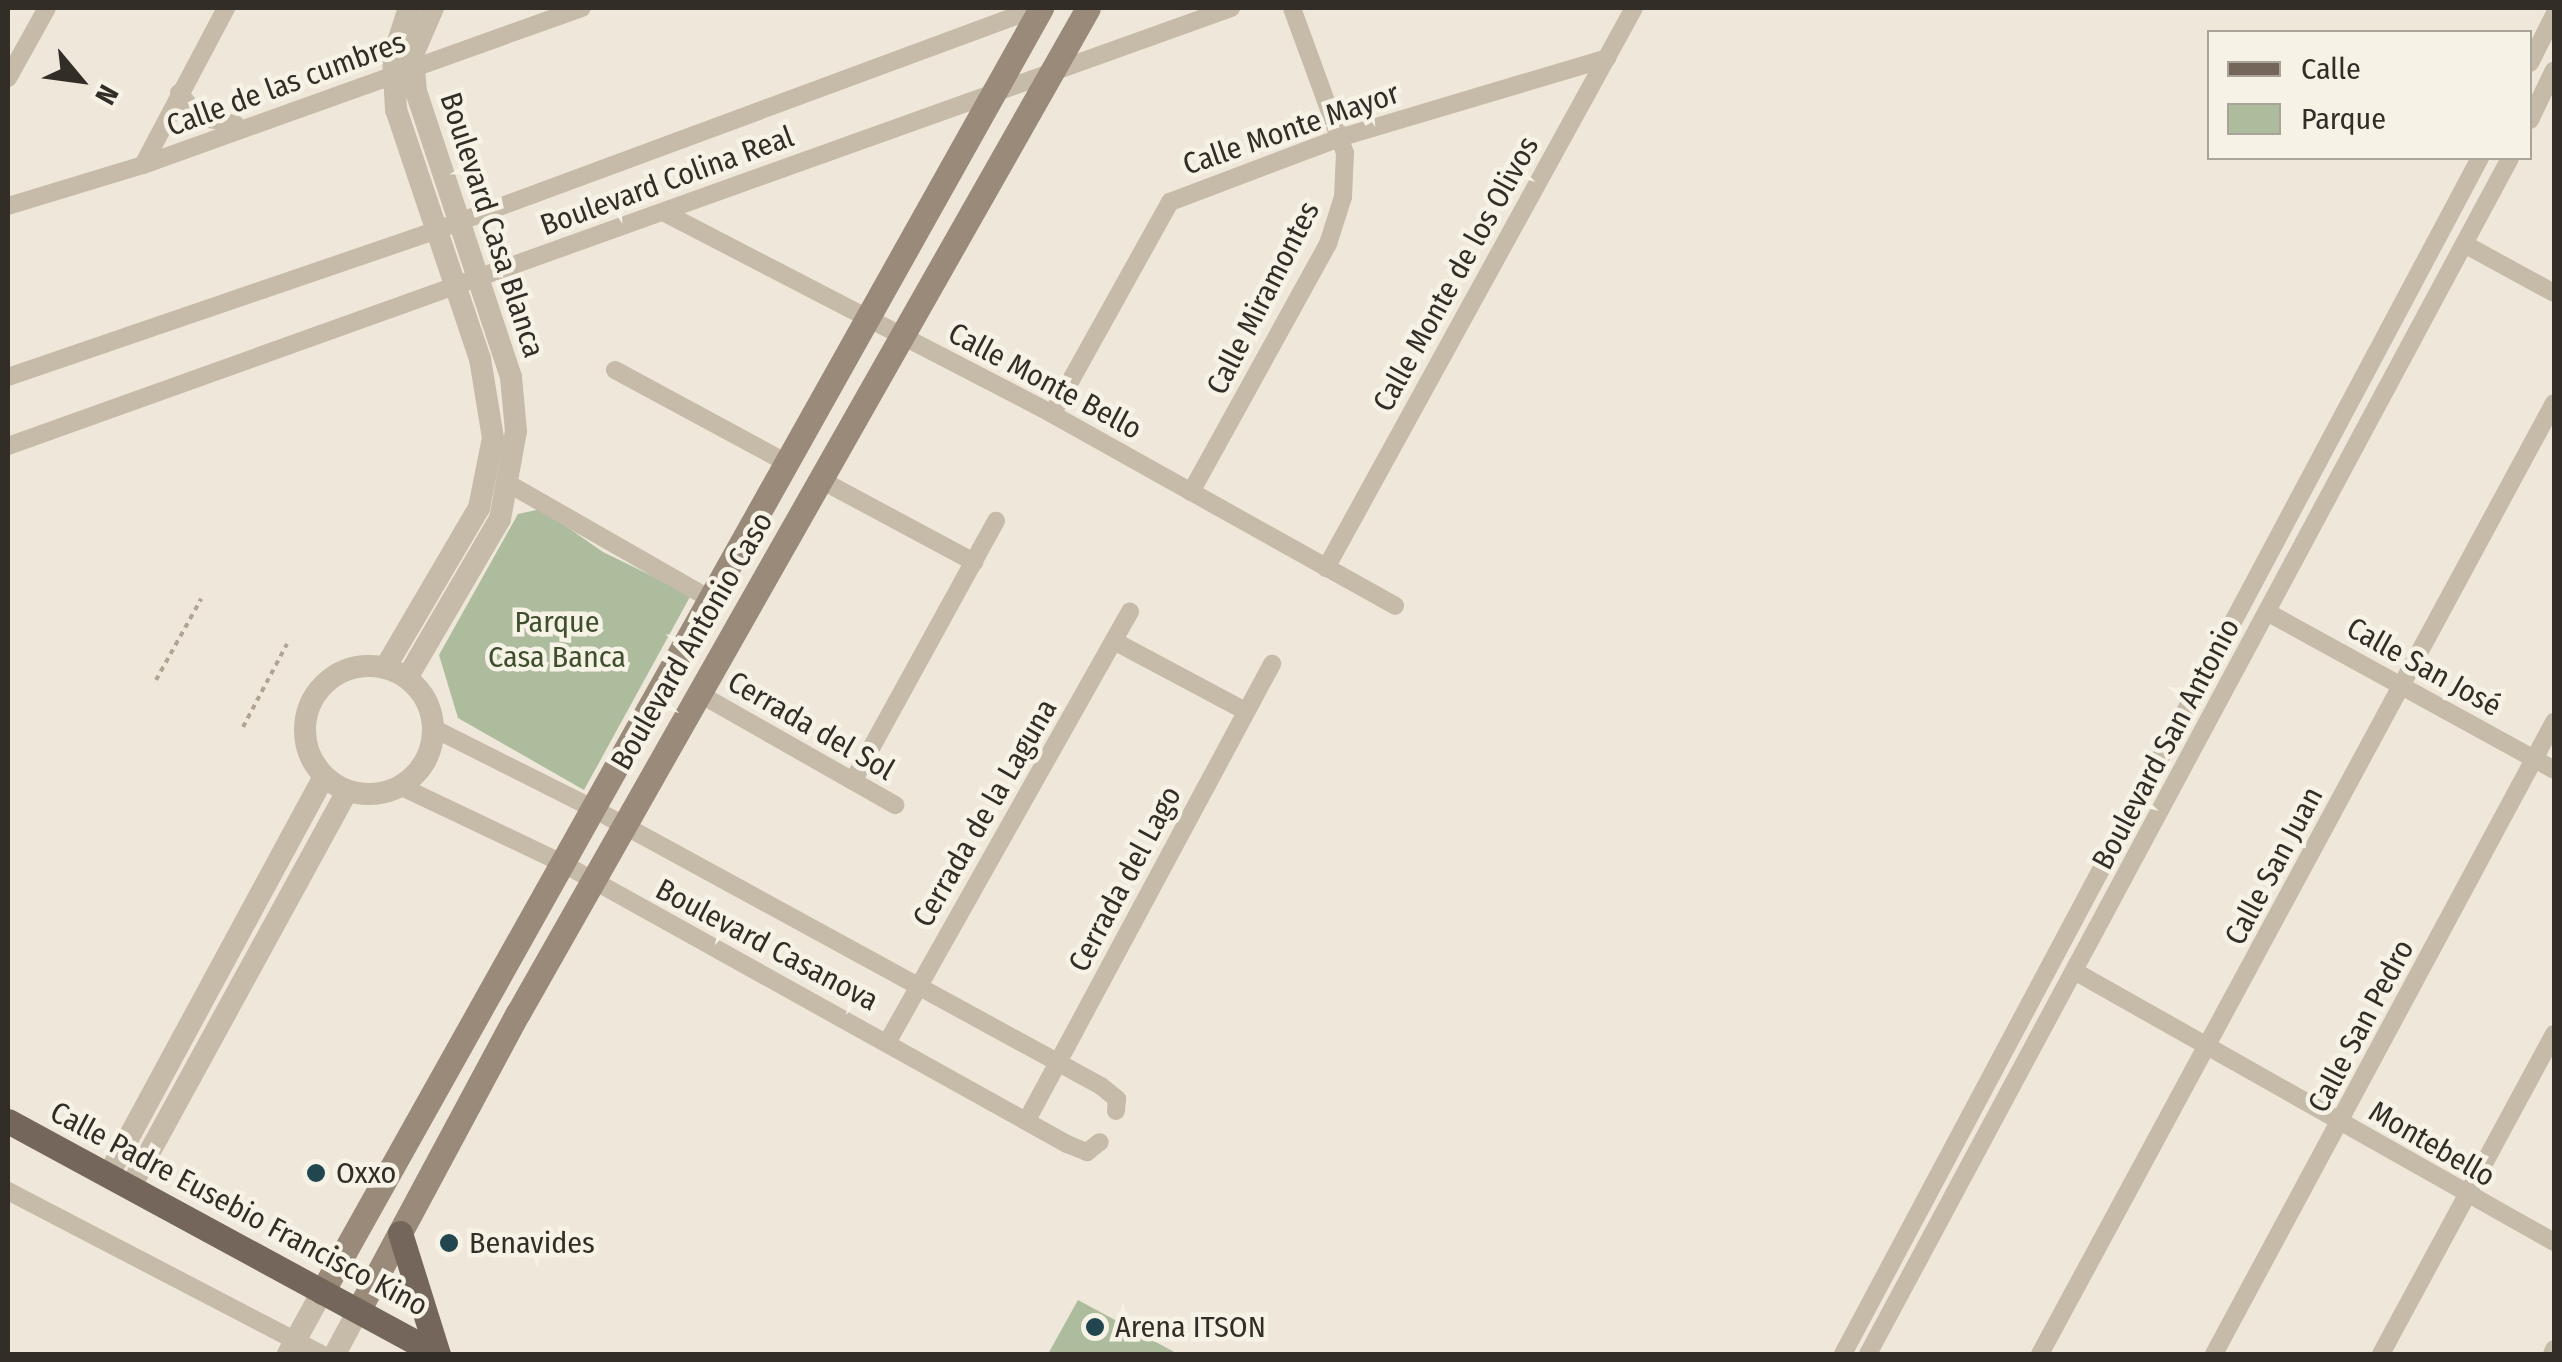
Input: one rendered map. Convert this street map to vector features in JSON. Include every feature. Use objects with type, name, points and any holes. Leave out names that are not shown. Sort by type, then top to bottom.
[{"type":"main road","name":"Boulevard Antonio Caso","points":[[322,1292],[712,600],[785,462],[998,91],[1039,8]]},
{"type":"main road","name":"Boulevard Antonio Caso","points":[[359,1309],[518,1012],[1088,8]]},
{"type":"main road","points":[[487,997],[518,1012]]},
{"type":"main road","name":"Calle Padre Eusebio Francisco Kino","points":[[8,1121],[438,1354]]},
{"type":"main road","points":[[415,1125],[446,1142]]},
{"type":"main road","points":[[400,1233],[438,1354]]},
{"type":"street","points":[[8,78],[46,8]]},
{"type":"street","points":[[143,165],[226,8]]},
{"type":"street","name":"Boulevard Casa Blanca","points":[[385,668],[487,488],[490,400],[396,110],[409,8]]},
{"type":"street","name":"Boulevard Casa Blanca","points":[[408,678],[500,519],[510,485],[516,408],[461,218],[402,70],[433,8]]},
{"type":"street","name":"Calle de las cumbres","points":[[8,206],[143,165],[244,124],[582,8]]},
{"type":"street","name":"Boulevard Colina Real","points":[[8,377],[437,230],[1039,8]]},
{"type":"street","name":"Boulevard Colina Real","points":[[8,446],[998,91],[1046,78],[1231,8]]},
{"type":"street","name":"Calle Miramontes","points":[[1191,492],[1328,244],[1347,178],[1339,138],[1292,8]]},
{"type":"street","name":"Calle Monte de los Olivos","points":[[1326,568],[1634,8]]},
{"type":"street","points":[[2532,59],[2554,14]]},
{"type":"street","name":"Calle Monte Mayor","points":[[1052,414],[1170,202],[1339,138],[1607,58]]},
{"type":"street","points":[[2532,116],[2554,70]]},
{"type":"street","points":[[179,92],[199,118],[244,124]]},
{"type":"street","name":"Boulevard San Antonio","points":[[1843,1354],[2479,160]]},
{"type":"street","name":"Boulevard San Antonio","points":[[1868,1354],[2509,160]]},
{"type":"street","name":"Calle Monte Bello","points":[[665,213],[1052,414],[1394,606]]},
{"type":"street","points":[[2466,245],[2554,293]]},
{"type":"street","points":[[615,370],[785,462]]},
{"type":"street","name":"Calle San Juan","points":[[2040,1354],[2554,403]]},
{"type":"street","points":[[821,480],[974,562]]},
{"type":"street","points":[[510,485],[712,600]]},
{"type":"street","points":[[853,781],[996,521]]},
{"type":"street","name":"Cerrada de la Laguna","points":[[888,1041],[1130,612]]},
{"type":"street","name":"Calle San José","points":[[2268,612],[2554,770]]},
{"type":"street","points":[[1114,641],[1246,711]]},
{"type":"street","name":"Cerrada del Lago","points":[[1027,1120],[1272,664]]},
{"type":"street","points":[[385,668],[408,678],[426,700],[433,728],[425,762],[400,786],[365,794],[347,791],[324,776],[305,734],[320,689],[350,670],[385,668]]},
{"type":"street","name":"Cerrada del Sol","points":[[698,694],[896,806]]},
{"type":"street","name":"Calle San Pedro","points":[[2214,1354],[2554,722]]},
{"type":"street","name":"Boulevard Casanova","points":[[433,728],[594,809],[1058,1062],[1113,1094],[1116,1111]]},
{"type":"street","points":[[120,1180],[324,776]]},
{"type":"street","name":"Boulevard Casanova","points":[[400,786],[562,864],[1082,1151],[1100,1142]]},
{"type":"street","points":[[120,1180],[347,791]]},
{"type":"street","name":"Montebello","points":[[2076,972],[2209,1044],[2466,1196],[2554,1242]]},
{"type":"street","points":[[2381,1354],[2554,1034]]},
{"type":"street","points":[[8,1191],[292,1348],[321,1354]]},
{"type":"street","points":[[292,1348],[322,1292]]},
{"type":"street","points":[[335,1354],[359,1309]]},
{"type":"path","points":[[156,680],[201,599]]},
{"type":"path","points":[[243,727],[287,644]]},
{"type":"green space","name":"Parque Casa Banca","points":[[541,509],[603,552],[691,595],[584,790],[458,718],[439,655],[518,514]]},
{"type":"green space","name":"Arena ITSON","points":[[1078,1300],[1178,1354],[1048,1354]]},
{"type":"place","name":"Oxxo","points":[[316,1173]]},
{"type":"place","name":"Benavides","points":[[449,1243]]},
{"type":"place","name":"Arena ITSON","points":[[1095,1327]]}]
